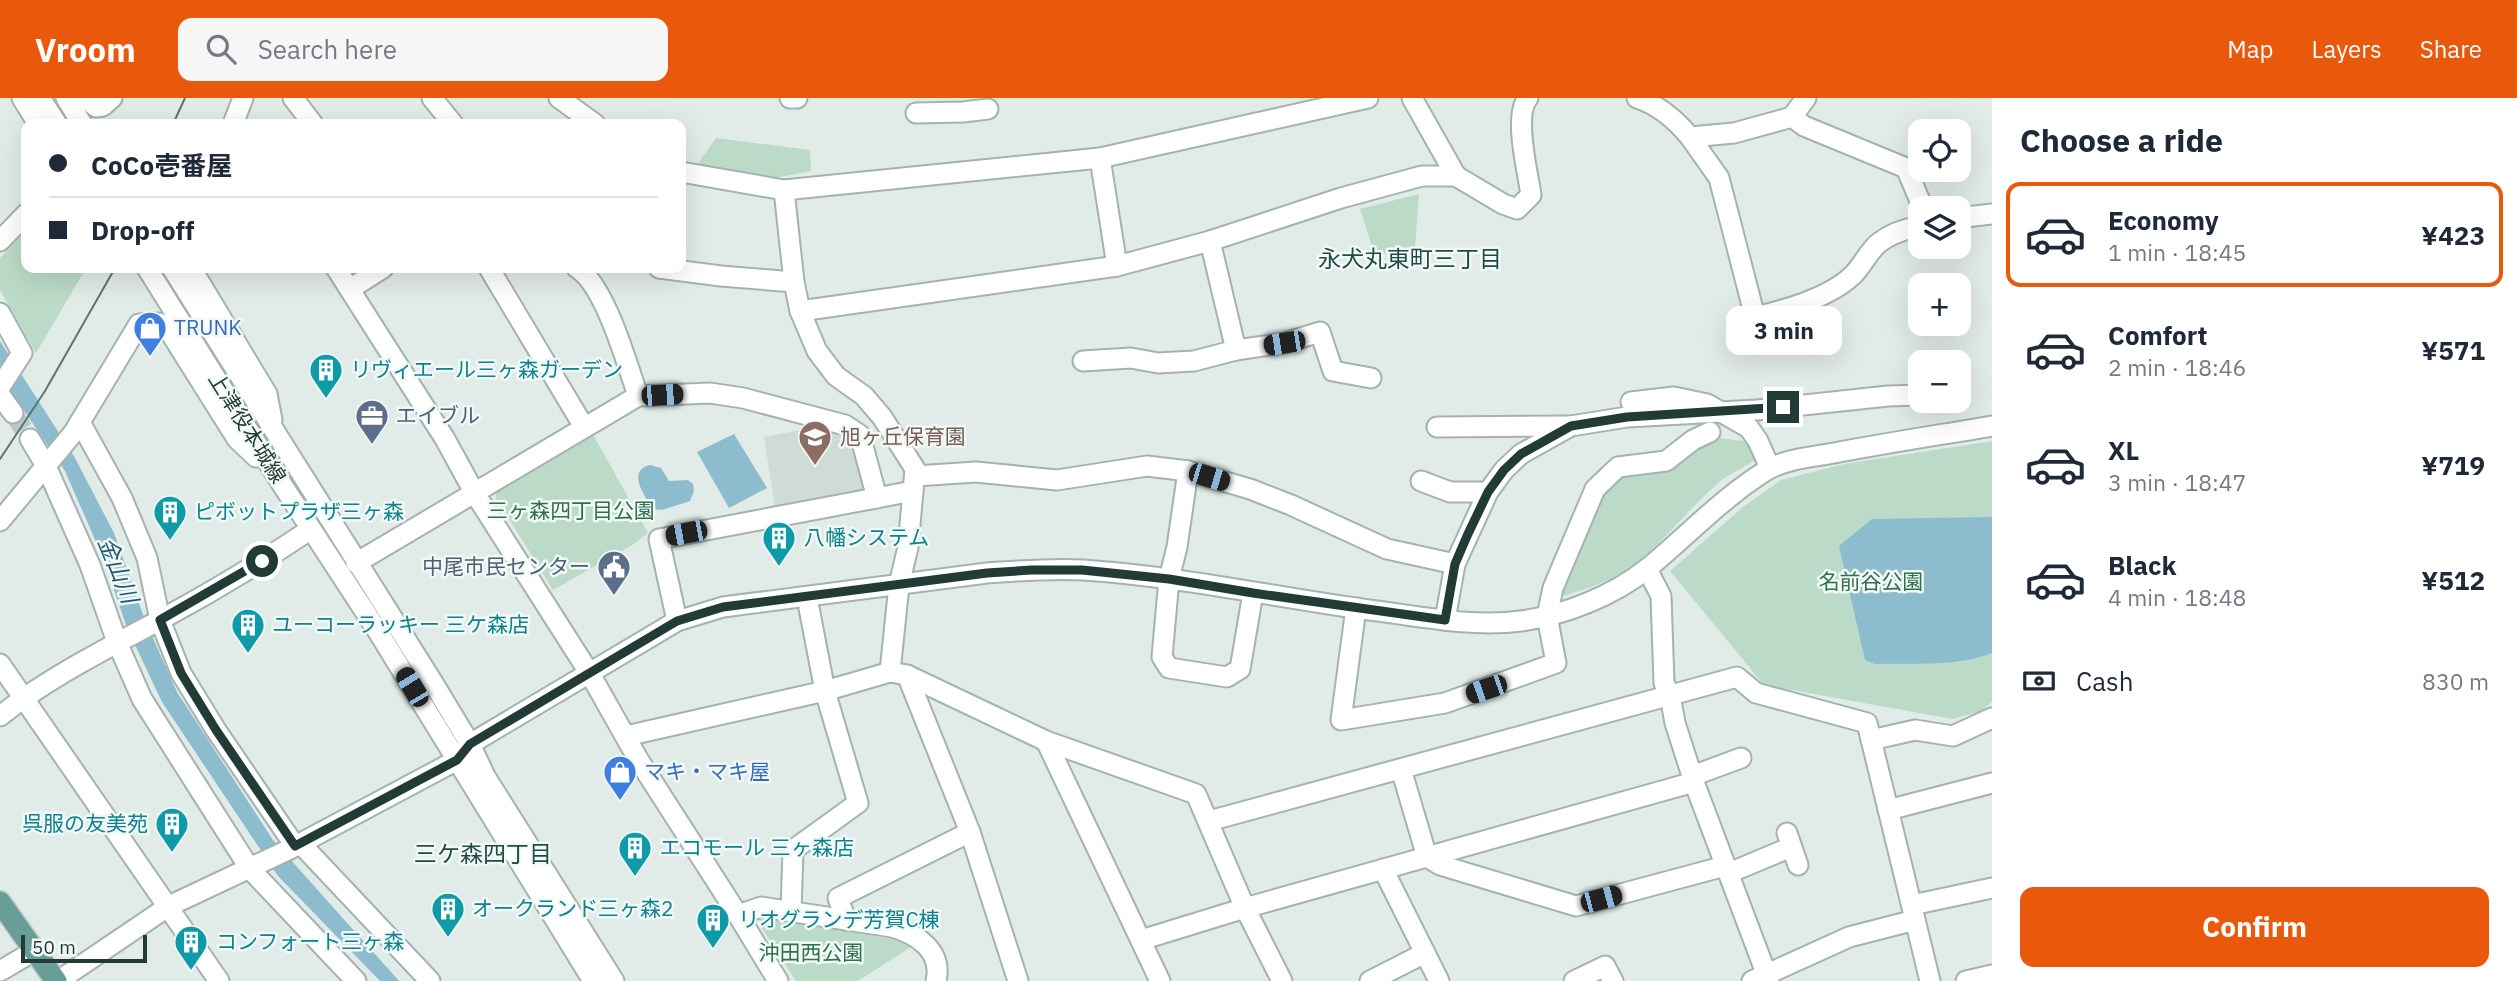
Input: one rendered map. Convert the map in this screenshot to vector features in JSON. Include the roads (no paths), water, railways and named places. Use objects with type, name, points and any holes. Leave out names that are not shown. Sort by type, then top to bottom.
[{"type":"main road","points":[[0,902],[57,981]]},
{"type":"street","points":[[22,98],[35,119]]},
{"type":"street","points":[[40,98],[54,119]]},
{"type":"street","points":[[66,98],[79,119]]},
{"type":"street","points":[[86,100],[96,107],[103,106],[112,98]]},
{"type":"street","points":[[293,98],[309,119]]},
{"type":"street","points":[[432,98],[449,119]]},
{"type":"street","points":[[559,98],[588,119]]},
{"type":"street","points":[[686,173],[784,190],[1100,158],[1368,98]]},
{"type":"street","points":[[1412,98],[1456,176],[1503,204],[1517,209],[1531,195],[1521,128],[1523,103],[1528,98]]},
{"type":"street","points":[[1637,98],[1653,103],[1677,122],[1719,178],[1755,317],[1789,310],[1830,290],[1852,276],[1879,243],[1896,232],[1908,228]]},
{"type":"street","points":[[1690,137],[1734,133],[1792,117],[1806,98]]},
{"type":"street","points":[[916,111],[963,112],[988,109]]},
{"type":"street","points":[[1792,117],[1804,126],[1906,168],[1918,196]]},
{"type":"street","points":[[1100,158],[1117,266]]},
{"type":"street","points":[[800,311],[1117,266],[1210,241],[1341,198],[1422,176],[1456,176]]},
{"type":"street","points":[[784,190],[794,282],[800,311],[817,351],[836,376],[864,396],[882,417],[915,469],[908,547],[899,585],[898,673],[970,832],[1018,981]]},
{"type":"street","points":[[1971,216],[1992,214]]},
{"type":"street","points":[[0,241],[21,220]]},
{"type":"street","points":[[1210,241],[1237,350]]},
{"type":"street","points":[[686,271],[794,282]]},
{"type":"street","name":"上津役本城線","points":[[149,273],[279,480],[339,569],[593,981]]},
{"type":"street","name":"上津役本城線","points":[[175,273],[470,744],[485,775],[614,981]]},
{"type":"street","points":[[194,273],[267,394],[274,432]]},
{"type":"street","points":[[339,273],[445,439],[474,492],[590,674],[638,759],[778,981]]},
{"type":"street","points":[[350,289],[375,273]]},
{"type":"street","points":[[492,273],[584,427]]},
{"type":"street","points":[[585,273],[596,287],[611,320],[638,396]]},
{"type":"street","points":[[0,313],[22,353],[0,387]]},
{"type":"street","points":[[0,521],[77,427],[139,324],[159,323],[166,326],[237,439],[279,480]]},
{"type":"street","points":[[1083,361],[1131,358],[1158,363],[1194,361],[1237,350],[1284,343],[1320,332],[1333,371],[1371,378]]},
{"type":"street","points":[[356,563],[638,396],[710,393],[743,398],[845,425],[860,435],[877,498]]},
{"type":"street","points":[[0,395],[13,413]]},
{"type":"street","points":[[1437,427],[1571,426],[1627,417],[1908,396]]},
{"type":"street","points":[[1631,402],[1674,397],[1707,404],[1749,428],[1770,468]]},
{"type":"street","points":[[1445,620],[1455,564],[1488,492],[1504,470],[1521,454],[1571,426]]},
{"type":"street","points":[[57,981],[169,906],[295,846],[457,760],[470,744],[677,621],[723,607],[987,573],[1082,570],[1169,579],[1445,620],[1498,622],[1547,616],[1568,611],[1607,593],[1647,569],[1705,516],[1770,468],[1807,458],[1992,426]]},
{"type":"street","points":[[77,427],[122,498],[147,558],[160,620],[181,673],[216,730],[295,846],[430,981]]},
{"type":"street","points":[[1356,608],[1341,720],[1445,703],[1556,663],[1547,616],[1553,588],[1595,489],[1618,467],[1666,461],[1693,440],[1710,432]]},
{"type":"street","points":[[30,439],[46,466],[90,565],[117,642],[142,699],[254,866],[356,981]]},
{"type":"street","points":[[677,621],[659,539],[877,498],[914,484],[976,472],[1057,480],[1147,466],[1188,471],[1250,489],[1291,505],[1387,549],[1455,564]]},
{"type":"street","points":[[1188,471],[1177,547],[1169,579],[1162,657],[1169,668],[1227,677],[1240,669],[1253,593]]},
{"type":"street","points":[[1421,481],[1450,492],[1488,492]]},
{"type":"street","points":[[0,716],[22,698],[225,583],[311,529]]},
{"type":"street","points":[[1647,569],[1661,596],[1664,683],[1670,695],[1675,723],[1762,979],[1849,937],[1992,888]]},
{"type":"street","points":[[790,911],[793,850],[859,803],[825,691],[809,608]]},
{"type":"street","points":[[0,664],[219,981]]},
{"type":"street","points":[[626,736],[898,673],[1046,741],[1196,794],[1245,908],[1282,981]]},
{"type":"street","points":[[1209,821],[1737,677],[1756,693],[1867,723],[1930,981]]},
{"type":"street","points":[[1871,740],[1915,730],[1953,736],[1992,718]]},
{"type":"street","points":[[1046,741],[1160,981]]},
{"type":"street","points":[[1141,940],[1693,779],[1741,758]]},
{"type":"street","points":[[1401,769],[1427,857],[1440,865],[1576,906],[1727,870],[1792,849]]},
{"type":"street","points":[[1888,810],[1992,783]]},
{"type":"street","points":[[846,920],[838,898],[970,832]]},
{"type":"street","points":[[1384,869],[1439,981]]},
{"type":"street","points":[[738,915],[761,906],[910,932],[926,944],[936,958],[936,981]]},
{"type":"street","points":[[0,971],[34,951]]},
{"type":"street","points":[[1370,981],[1425,953]]},
{"type":"street","points":[[1574,981],[1605,966],[1613,981]]},
{"type":"street","points":[[1966,981],[1992,975]]},
{"type":"water","name":"金山川","points":[[0,341],[75,458],[114,533],[145,620],[177,692],[273,840],[399,981],[380,981],[278,876],[162,702],[127,628],[104,560],[65,471],[0,375]]},
{"type":"water","points":[[734,434],[767,488],[729,508],[697,452]]},
{"type":"water","points":[[650,465],[661,468],[669,481],[688,480],[693,484],[694,491],[690,501],[662,510],[652,509],[638,478],[639,472]]},
{"type":"water","points":[[1992,517],[1992,653],[1935,663],[1875,664],[1865,660],[1839,546],[1872,519]]},
{"type":"tunnel","points":[[13,413],[30,439]]},
{"type":"tram line","points":[[175,119],[185,98]]},
{"type":"tram line","points":[[0,459],[45,391],[112,273]]},
{"type":"place","name":"TRUNK","points":[[150,358]]},
{"type":"place","name":"リヴィエール三ヶ森ガーデン","points":[[326,400]]},
{"type":"place","name":"エイブル","points":[[372,446]]},
{"type":"place","name":"旭ヶ丘保育園","points":[[815,467]]},
{"type":"place","name":"ピボットプラザ三ヶ森","points":[[170,542]]},
{"type":"place","name":"八幡システム","points":[[779,568]]},
{"type":"place","name":"中尾市民センター","points":[[614,597]]},
{"type":"place","name":"ユーコーラッキー 三ケ森店","points":[[248,655]]},
{"type":"place","name":"マキ・マキ屋","points":[[620,802]]},
{"type":"place","name":"呉服の友美苑","points":[[172,854]]},
{"type":"place","name":"エコモール 三ヶ森店","points":[[635,878]]},
{"type":"place","name":"オークランド三ヶ森2","points":[[448,939]]},
{"type":"place","name":"リオグランデ芳賀C棟","points":[[713,950]]},
{"type":"place","name":"コンフォート三ヶ森","points":[[191,972]]},
{"type":"district","name":"永犬丸東町三丁目","points":[[1410,259]]},
{"type":"district","name":"三ケ森四丁目","points":[[483,854]]},
{"type":"park label","name":"三ヶ森四丁目公園","points":[[571,511]]},
{"type":"park label","name":"名前谷公園","points":[[1871,582]]},
{"type":"park label","name":"沖田西公園","points":[[811,953]]}]
